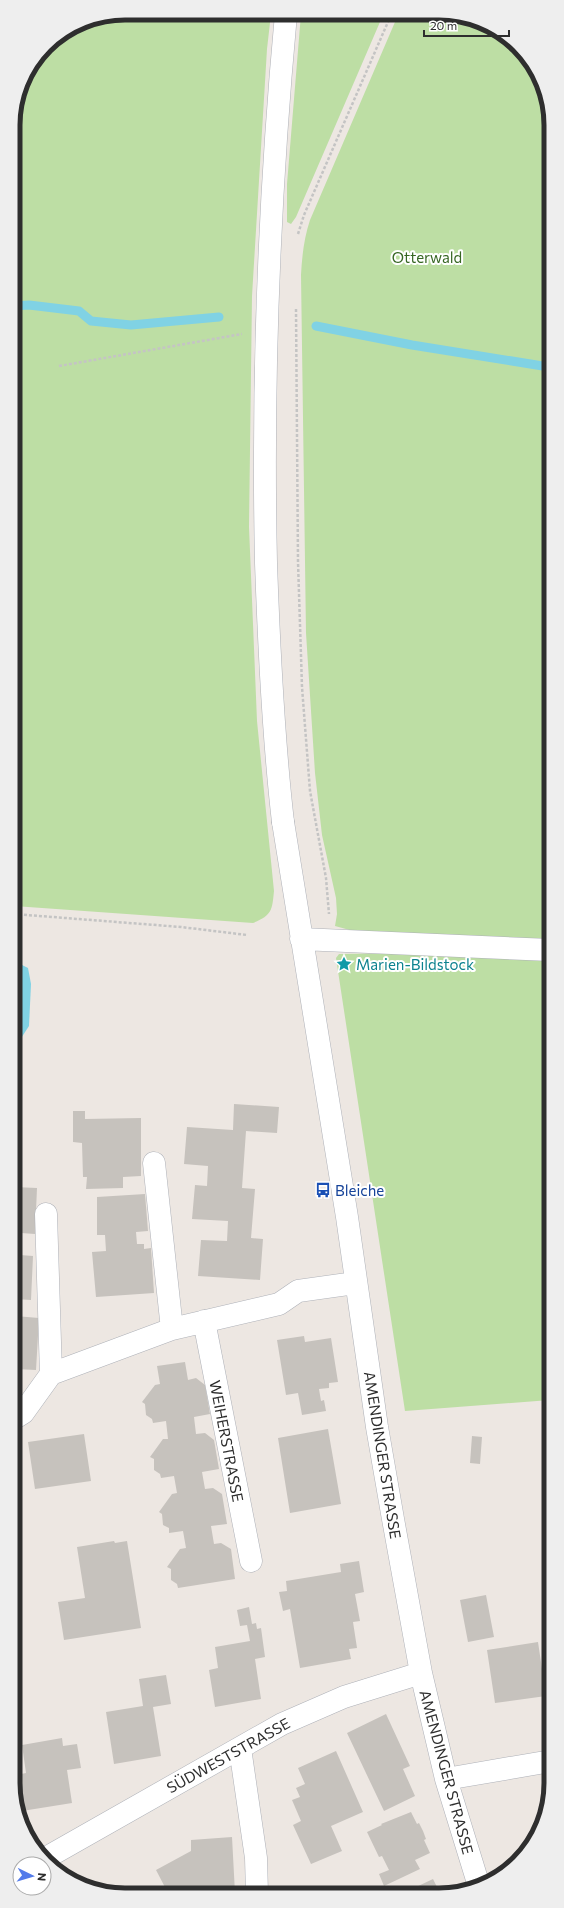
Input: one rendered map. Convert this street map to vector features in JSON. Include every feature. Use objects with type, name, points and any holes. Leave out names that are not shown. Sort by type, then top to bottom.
[{"type":"street","name":"AMENDINGER STRASSE","points":[[286,20],[271,212],[266,331],[264,437],[272,704],[283,822],[346,1217],[377,1427],[421,1673],[446,1779],[477,1881]]},
{"type":"street","points":[[301,939],[544,950]]},
{"type":"street","points":[[154,1163],[172,1329]]},
{"type":"street","points":[[46,1214],[51,1374]]},
{"type":"street","points":[[20,1415],[23,1413],[51,1374],[172,1329],[279,1304],[298,1291],[356,1283]]},
{"type":"street","name":"WEIHERSTRASSE","points":[[204,1321],[251,1561]]},
{"type":"street","name":"SÜDWESTSTRASSE","points":[[50,1856],[282,1724],[344,1697],[421,1673]]},
{"type":"street","points":[[240,1748],[256,1858],[257,1888]]},
{"type":"street","points":[[446,1779],[544,1762]]},
{"type":"path","points":[[297,238],[307,208],[388,20]]},
{"type":"path","points":[[295,303],[298,562],[302,687],[310,790],[326,878],[331,941]]},
{"type":"path","points":[[59,366],[266,331]]},
{"type":"path","points":[[20,914],[181,927],[247,935]]},
{"type":"green space","points":[[118,20],[270,20],[267,49],[252,296],[249,527],[257,721],[274,891],[273,903],[270,912],[253,923],[20,906],[20,118],[28,85],[46,56],[72,34],[104,22]]},
{"type":"green space","points":[[301,20],[381,20],[296,217],[291,224],[287,222],[287,184]]},
{"type":"green space","name":"Otterwald","points":[[396,20],[446,20],[460,22],[479,28],[492,34],[503,42],[522,61],[530,72],[542,104],[544,125],[544,942],[357,932],[335,926],[337,914],[336,898],[322,835],[315,773],[306,633],[301,268],[305,240],[310,220]]},
{"type":"green space","points":[[408,953],[544,958],[544,1400],[405,1411],[336,958],[339,954]]},
{"type":"water","points":[[20,964],[28,968],[31,984],[29,1026],[20,1040]]},
{"type":"building","points":[[234,1104],[279,1107],[277,1133],[246,1131],[242,1188],[255,1189],[251,1238],[263,1239],[260,1280],[198,1276],[201,1240],[227,1241],[228,1221],[192,1219],[195,1185],[207,1186],[208,1166],[184,1164],[187,1127],[233,1130]]},
{"type":"building","points":[[73,1111],[85,1111],[85,1119],[141,1118],[141,1176],[123,1177],[123,1188],[86,1189],[87,1177],[83,1177],[82,1143],[73,1142]]},
{"type":"building","points":[[20,1187],[37,1188],[35,1234],[21,1233],[20,1255]]},
{"type":"building","points":[[145,1194],[148,1231],[136,1232],[137,1244],[144,1244],[144,1249],[151,1248],[154,1293],[96,1297],[92,1252],[106,1251],[105,1235],[97,1235],[97,1197]]},
{"type":"building","points":[[20,1255],[33,1256],[31,1300],[20,1299]]},
{"type":"building","points":[[20,1316],[39,1318],[36,1370],[20,1369]]},
{"type":"building","points":[[304,1336],[305,1342],[331,1338],[338,1382],[329,1383],[329,1388],[319,1389],[321,1401],[324,1400],[326,1411],[302,1415],[298,1393],[286,1395],[277,1340]]},
{"type":"building","points":[[185,1362],[188,1380],[196,1378],[205,1385],[210,1414],[194,1417],[196,1434],[205,1433],[214,1440],[219,1469],[202,1472],[205,1489],[213,1488],[222,1494],[227,1524],[211,1526],[214,1544],[221,1543],[231,1549],[235,1579],[178,1588],[177,1584],[171,1580],[171,1569],[167,1567],[180,1549],[186,1548],[183,1531],[169,1533],[169,1528],[163,1525],[162,1514],[159,1512],[172,1494],[177,1493],[174,1476],[161,1478],[160,1474],[154,1470],[154,1459],[150,1457],[163,1439],[168,1439],[166,1421],[153,1423],[152,1419],[146,1415],[145,1404],[142,1402],[155,1385],[160,1384],[157,1366]]},
{"type":"building","points":[[328,1429],[341,1504],[290,1513],[278,1438]]},
{"type":"building","points":[[84,1434],[91,1481],[35,1489],[28,1442]]},
{"type":"building","points":[[472,1436],[482,1437],[480,1464],[470,1463]]},
{"type":"building","points":[[114,1541],[115,1543],[127,1541],[141,1628],[64,1640],[58,1602],[85,1598],[77,1547]]},
{"type":"building","points":[[359,1561],[364,1592],[355,1594],[360,1621],[353,1622],[357,1648],[349,1649],[351,1659],[300,1668],[290,1609],[283,1611],[279,1592],[287,1591],[286,1581],[341,1572],[340,1564]]},
{"type":"building","points":[[486,1595],[494,1637],[468,1642],[460,1600]]},
{"type":"building","points":[[249,1607],[252,1624],[256,1623],[257,1629],[261,1628],[265,1657],[255,1659],[261,1699],[215,1707],[209,1670],[218,1668],[215,1647],[250,1641],[247,1625],[240,1626],[237,1610]]},
{"type":"building","points":[[538,1642],[544,1682],[544,1696],[495,1703],[487,1650]]},
{"type":"building","points":[[166,1675],[171,1704],[153,1707],[161,1756],[114,1764],[106,1712],[143,1706],[139,1679]]},
{"type":"building","points":[[386,1714],[410,1766],[403,1769],[415,1796],[384,1811],[347,1733]]},
{"type":"building","points":[[62,1738],[63,1746],[77,1744],[81,1768],[67,1770],[72,1803],[24,1811],[20,1790],[20,1774],[26,1773],[22,1745]]},
{"type":"building","points":[[336,1751],[363,1812],[331,1826],[342,1851],[311,1864],[293,1825],[301,1821],[292,1800],[300,1797],[296,1788],[305,1784],[298,1768]]},
{"type":"building","points":[[411,1812],[417,1824],[419,1823],[423,1831],[426,1839],[424,1840],[430,1853],[415,1860],[420,1869],[384,1886],[379,1874],[389,1870],[382,1856],[379,1857],[367,1832],[382,1825],[381,1824]]},
{"type":"building","points":[[232,1837],[235,1888],[165,1888],[156,1870],[191,1851],[191,1840]]},
{"type":"building","points":[[433,1879],[438,1888],[414,1888]]},
{"type":"waterway","points":[[20,306],[29,305],[79,311],[91,321],[131,325],[219,317]]},
{"type":"waterway","points":[[316,326],[412,345],[544,366]]},
{"type":"place","name":"Marien-Bildstock","points":[[344,964]]},
{"type":"place","name":"Bleiche","points":[[323,1190]]}]
